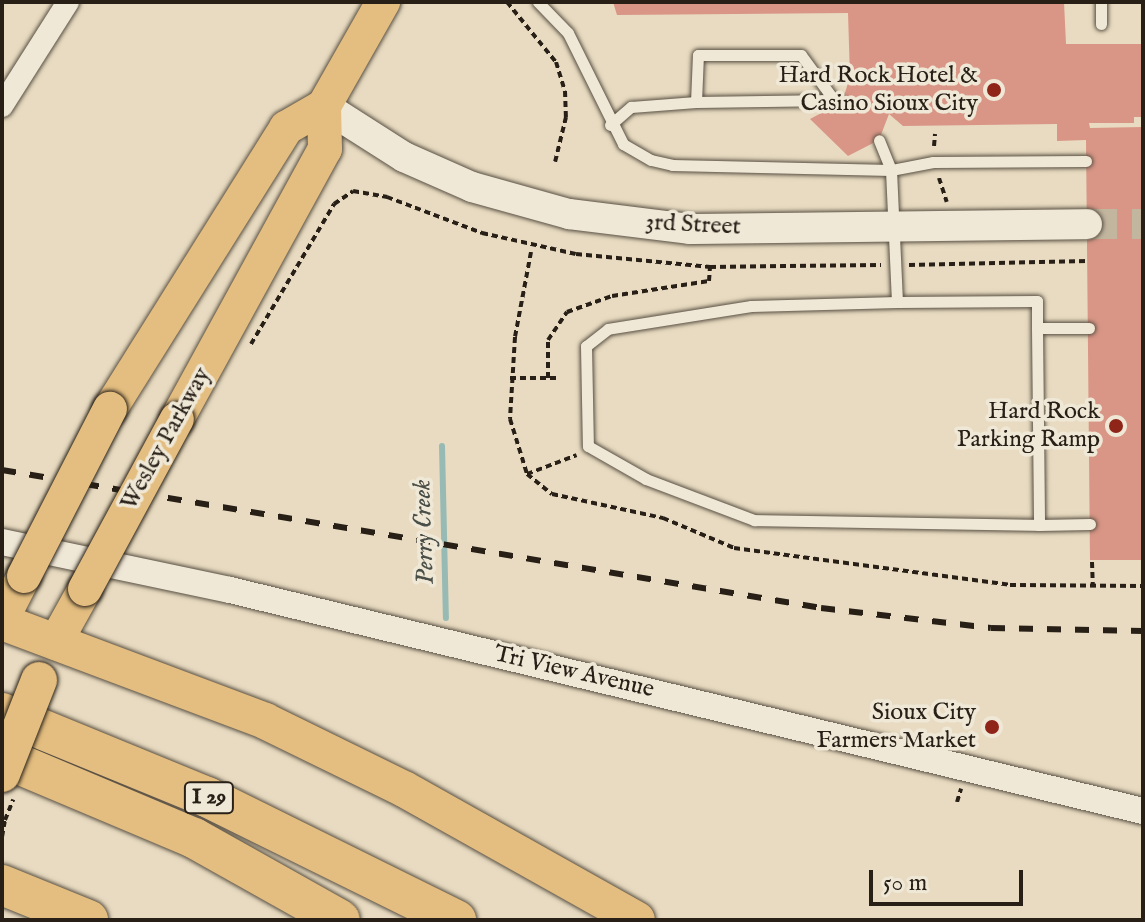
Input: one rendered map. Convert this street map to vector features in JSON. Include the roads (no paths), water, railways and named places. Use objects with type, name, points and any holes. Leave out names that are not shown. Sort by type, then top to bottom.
[{"type":"highway","points":[[2,620],[55,643],[265,721],[404,789],[637,920]]},
{"type":"highway","name":"Wesley Parkway","points":[[2,774],[55,643]]},
{"type":"highway","points":[[2,700],[207,797]]},
{"type":"highway","name":"I 29","points":[[2,713],[207,797],[456,920]]},
{"type":"highway","name":"I 29","points":[[2,757],[194,838],[340,920]]},
{"type":"highway","points":[[2,885],[88,920]]},
{"type":"main road","points":[[2,620],[110,409],[286,128],[324,106],[383,2]]},
{"type":"main road","name":"3rd Street","points":[[324,106],[404,157],[472,187],[569,214],[689,229],[1087,224]]},
{"type":"main road","name":"Wesley Parkway","points":[[55,643],[325,149],[324,106]]},
{"type":"street","points":[[6,92],[68,2]]},
{"type":"street","name":"Tri View Avenue","points":[[2,542],[425,636],[1143,811]]},
{"type":"lane","points":[[538,2],[568,33],[604,101],[610,125],[623,144],[672,165],[891,170],[933,162],[1086,161]]},
{"type":"lane","points":[[1101,2],[1101,24]]},
{"type":"lane","points":[[610,125],[631,107],[696,102],[838,101],[801,55],[698,55],[696,102]]},
{"type":"lane","points":[[879,140],[891,170],[896,227],[897,302]]},
{"type":"lane","points":[[1039,525],[1037,301],[751,306],[608,329],[586,346],[588,446],[646,479],[754,520],[1039,525],[1090,524]]},
{"type":"lane","points":[[1037,328],[1089,328]]},
{"type":"waterway","name":"Perry Creek","points":[[442,446],[446,618]]},
{"type":"tunnel","points":[[1087,224],[1143,224]]},
{"type":"railway","points":[[2,470],[821,608],[991,628],[1143,631]]},
{"type":"place","name":"Hard Rock Hotel & Casino Sioux City","points":[[994,90]]},
{"type":"place","name":"Hard Rock Parking Ramp","points":[[1116,426]]},
{"type":"place","name":"Sioux City Farmers Market","points":[[992,727]]}]
